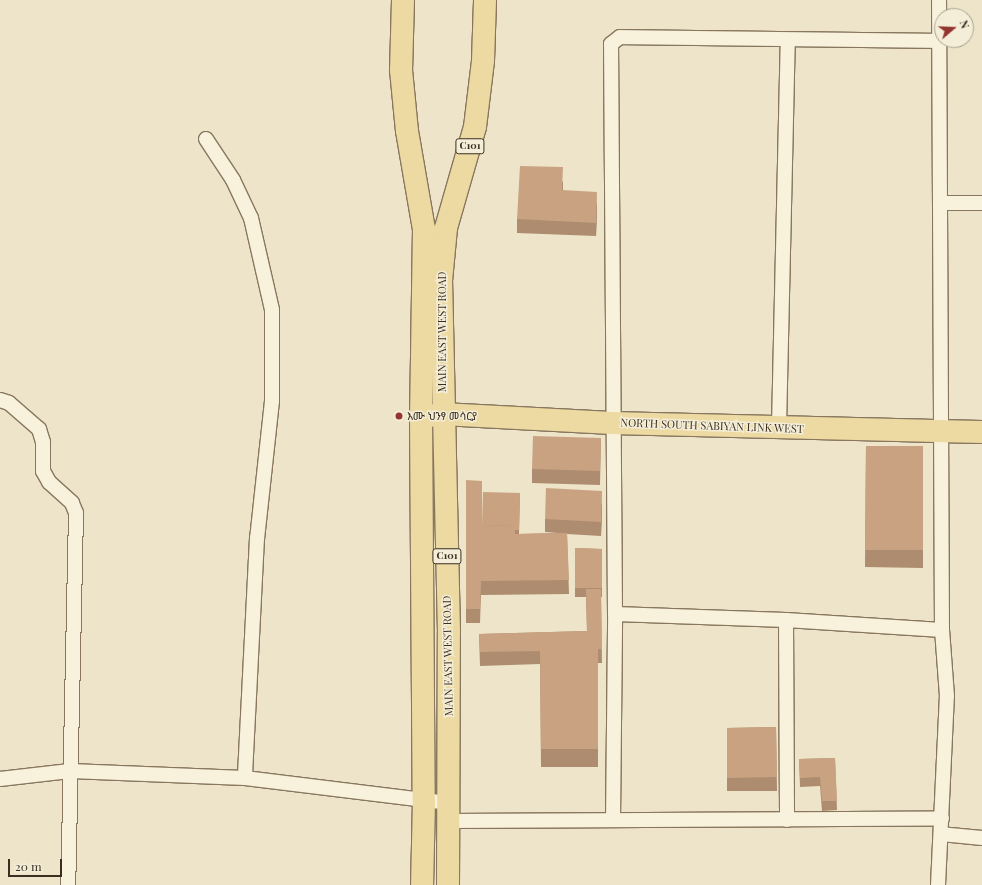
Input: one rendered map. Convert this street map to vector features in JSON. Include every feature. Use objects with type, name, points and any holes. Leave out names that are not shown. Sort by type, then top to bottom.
[{"type":"main road","name":"MAIN EAST WEST ROAD","points":[[403,0],[402,70],[407,131],[424,229],[421,417],[424,800],[422,885]]},
{"type":"main road","name":"MAIN EAST WEST ROAD","points":[[448,885],[449,632],[442,414],[441,281],[446,228],[475,127],[483,61],[485,0]]},
{"type":"main road","name":"NORTH SOUTH SABIYAN LINK WEST","points":[[421,417],[442,414],[612,423],[982,432]]},
{"type":"main road","points":[[423,629],[449,632]]},
{"type":"street","points":[[614,820],[615,614],[612,423],[611,44],[620,37],[788,41],[934,41]]},
{"type":"street","points":[[778,427],[788,41]]},
{"type":"street","points":[[938,48],[941,203],[940,432],[942,630],[947,696],[938,885]]},
{"type":"street","points":[[206,139],[233,180],[251,218],[272,310],[272,401],[257,538],[245,778]]},
{"type":"street","points":[[941,203],[982,203]]},
{"type":"street","points":[[0,400],[9,403],[39,429],[43,442],[43,471],[49,482],[68,498],[76,513],[68,885]]},
{"type":"street","points":[[615,614],[786,620],[942,630]]},
{"type":"street","points":[[786,620],[787,820]]},
{"type":"street","points":[[0,779],[70,771],[245,778],[424,800],[449,812],[614,820],[942,818]]},
{"type":"street","points":[[941,834],[982,838]]},
{"type":"building","points":[[520,166],[563,167],[562,190],[597,192],[596,223],[517,219]]},
{"type":"building","points":[[533,436],[601,438],[600,471],[532,469]]},
{"type":"building","points":[[866,446],[923,446],[923,550],[865,550]]},
{"type":"building","points":[[466,480],[482,481],[482,525],[515,526],[515,534],[567,533],[569,580],[481,581],[480,609],[466,609]]},
{"type":"building","points":[[546,488],[602,491],[601,522],[545,519]]},
{"type":"building","points":[[483,492],[520,493],[519,530],[515,530],[515,526],[482,525]]},
{"type":"building","points":[[575,548],[602,549],[602,588],[575,588]]},
{"type":"building","points":[[586,589],[601,589],[602,649],[540,649],[540,651],[480,652],[479,634],[587,631]]},
{"type":"building","points":[[540,649],[598,649],[598,749],[541,749]]},
{"type":"building","points":[[776,727],[777,777],[727,778],[727,728]]},
{"type":"building","points":[[835,758],[837,801],[822,801],[820,777],[800,778],[799,759]]},
{"type":"place","name":"እሙ ህንፃ መሳርያ","points":[[399,416]]}]
